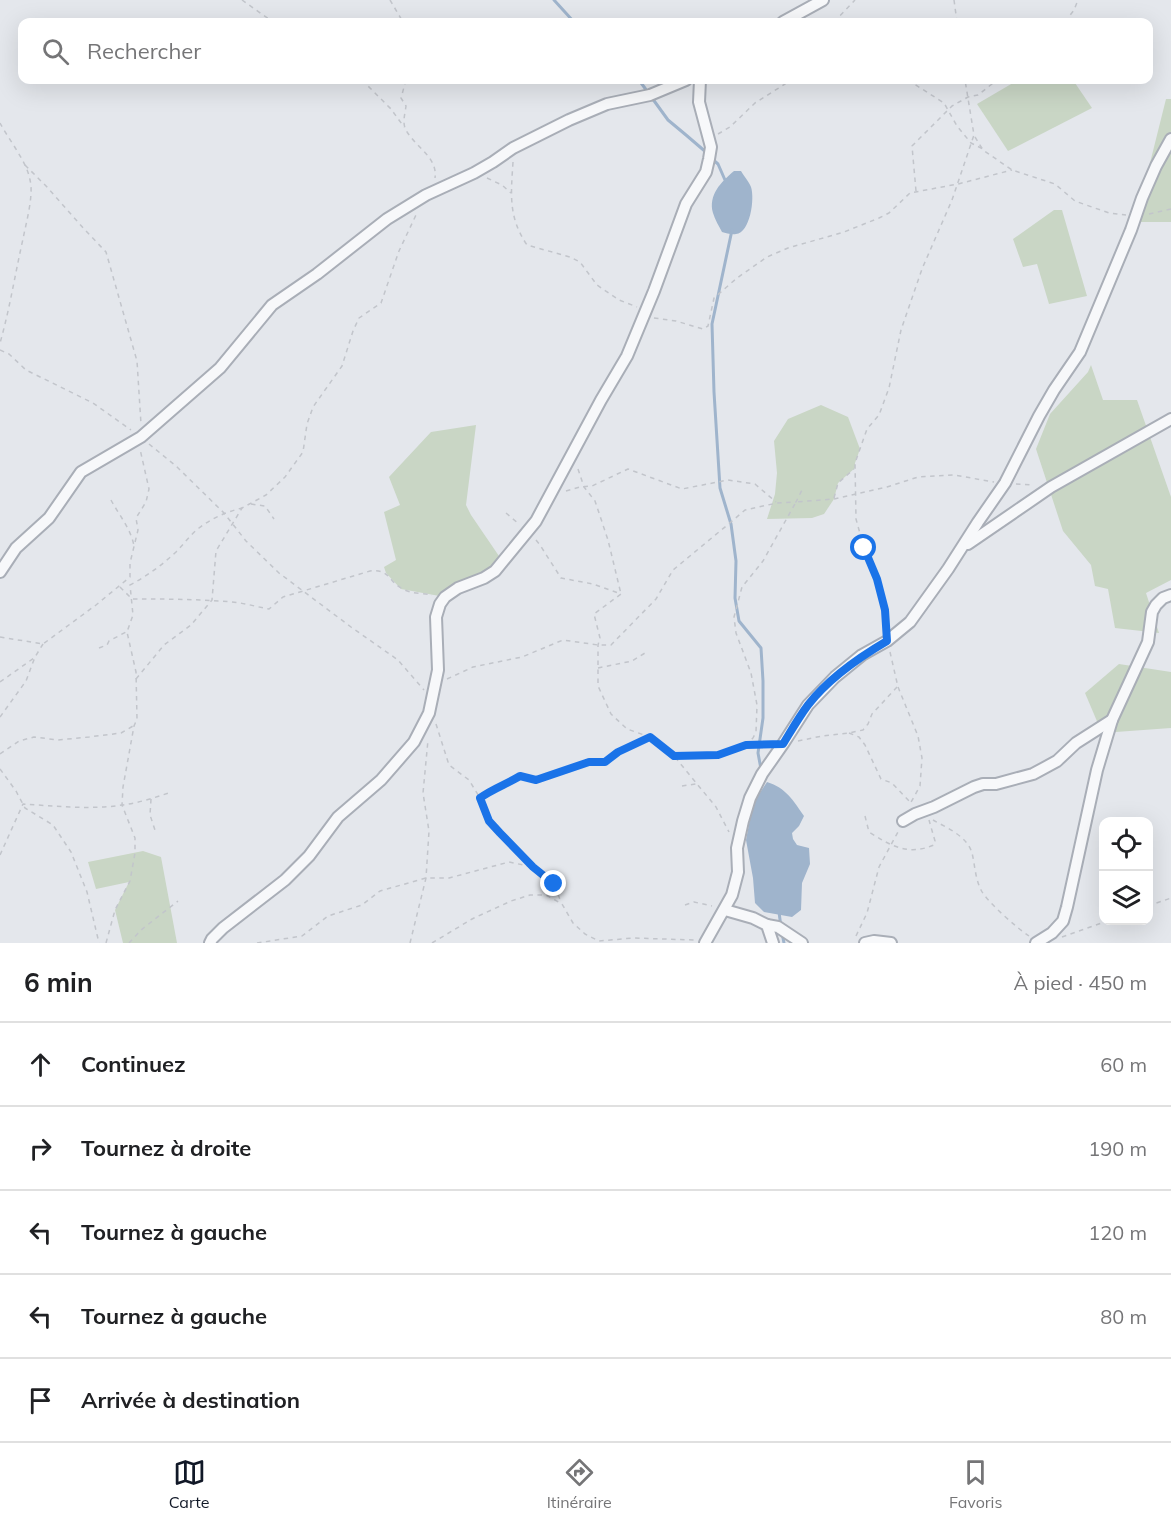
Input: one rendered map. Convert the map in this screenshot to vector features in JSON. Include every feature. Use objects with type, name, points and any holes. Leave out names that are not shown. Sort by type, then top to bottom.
[{"type":"street","points":[[790,18],[823,0]]},
{"type":"street","points":[[0,572],[16,548],[50,518],[81,472],[141,437],[220,368],[272,305],[317,274],[387,219],[426,195],[474,173],[513,148],[558,125],[607,104],[650,95],[676,84]]},
{"type":"street","points":[[211,941],[223,928],[285,880],[309,856],[338,817],[381,780],[414,742],[429,713],[438,670],[436,617],[440,604],[445,597],[458,588],[495,571],[536,521],[627,356],[687,204],[706,172],[711,147],[699,102],[700,84]]},
{"type":"street","points":[[706,941],[732,895],[738,872],[737,848],[743,821],[750,798],[762,774],[808,705],[835,677],[910,622],[963,548],[1005,483],[1039,416],[1080,352],[1137,216],[1142,198],[1171,139]]},
{"type":"street","points":[[963,548],[1051,487],[1171,419]]},
{"type":"street","points":[[1038,942],[1052,933],[1063,921],[1097,770],[1112,720],[1148,642],[1152,612],[1163,598],[1171,595]]},
{"type":"street","points":[[903,821],[974,787],[1034,774],[1057,761],[1076,743],[1112,720]]},
{"type":"street","points":[[725,910],[778,927],[802,943]]},
{"type":"street","points":[[767,925],[773,943]]},
{"type":"street","points":[[865,943],[874,941],[891,943]]},
{"type":"path","points":[[242,0],[267,18]]},
{"type":"path","points":[[390,0],[401,18]]},
{"type":"path","points":[[838,18],[855,0]]},
{"type":"path","points":[[954,0],[956,18]]},
{"type":"path","points":[[1068,18],[1078,0]]},
{"type":"path","points":[[366,84],[391,109],[435,167],[436,176],[426,195]]},
{"type":"path","points":[[405,84],[401,98],[406,106],[404,123],[406,131]]},
{"type":"path","points":[[711,147],[712,138],[730,127],[755,103],[785,84]]},
{"type":"path","points":[[914,84],[944,103],[957,126],[971,143],[1012,170],[1055,184],[1075,201],[1109,213],[1137,216],[1171,209]]},
{"type":"path","points":[[966,84],[974,135],[984,150]]},
{"type":"path","points":[[916,192],[912,146],[952,105],[978,95],[992,84]]},
{"type":"path","points":[[0,123],[25,165],[31,182],[29,207],[10,308],[0,343]]},
{"type":"path","points":[[853,943],[867,913],[879,867],[920,786],[922,758],[918,736],[898,687],[887,641],[885,610],[877,579],[864,548],[856,519],[855,463],[867,429],[879,415],[889,388],[901,330],[922,269],[958,184],[974,135]]},
{"type":"path","points":[[513,148],[512,211],[519,234],[527,245],[570,256],[580,262],[597,285],[645,313],[703,329],[708,326],[714,298],[767,257],[879,218],[889,213],[910,193],[1012,170]]},
{"type":"path","points":[[25,165],[106,252],[137,361],[141,405],[140,448],[149,489],[146,502],[136,518],[138,530],[130,562],[134,615],[127,632],[136,672],[137,719],[123,787],[122,806],[135,838],[135,853],[130,881],[115,910],[106,943]]},
{"type":"path","points":[[474,173],[502,185],[511,194]]},
{"type":"path","points":[[130,585],[150,574],[176,552],[198,528],[224,513],[242,508],[266,495],[285,477],[303,452],[307,424],[313,407],[342,366],[353,331],[360,318],[381,303],[399,251],[417,214]]},
{"type":"path","points":[[0,350],[9,354],[26,370],[93,403],[141,437],[176,466],[224,513],[246,541],[279,573],[398,660],[432,701]]},
{"type":"path","points":[[572,454],[584,487],[595,501],[608,540],[621,594]]},
{"type":"path","points":[[834,499],[838,483],[855,468]]},
{"type":"path","points":[[550,495],[592,486],[628,469],[682,489],[728,480],[755,484],[777,503]]},
{"type":"path","points":[[435,684],[473,667],[522,657],[563,640],[611,645],[656,599],[673,570],[745,510],[777,503],[834,499],[887,487],[918,477],[954,475],[1051,487]]},
{"type":"path","points":[[746,745],[756,732],[757,705],[751,673],[736,633],[734,617],[742,587],[763,561],[803,488]]},
{"type":"path","points":[[111,500],[132,534],[135,547]]},
{"type":"path","points":[[251,503],[265,506],[274,519]]},
{"type":"path","points":[[136,679],[164,645],[191,625],[212,600],[216,551],[242,508]]},
{"type":"path","points":[[506,513],[540,545],[561,578],[593,584],[621,594]]},
{"type":"path","points":[[120,587],[132,599],[212,600],[269,609],[283,597],[302,590],[378,570],[387,573],[401,589],[445,597]]},
{"type":"path","points":[[0,717],[26,681],[35,657],[43,644],[120,587],[130,577]]},
{"type":"path","points":[[621,594],[594,614],[600,638],[597,686],[611,714],[627,729],[650,737],[674,756],[716,807],[737,848]]},
{"type":"path","points":[[99,648],[127,632]]},
{"type":"path","points":[[0,637],[43,644]]},
{"type":"path","points":[[598,668],[633,661],[645,653]]},
{"type":"path","points":[[0,682],[35,657]]},
{"type":"path","points":[[674,756],[718,755],[746,745],[783,744],[849,733],[865,728],[872,714],[898,687]]},
{"type":"path","points":[[429,713],[438,728],[449,765],[469,780],[480,798],[489,821],[533,867],[554,884],[573,922],[585,934],[599,941],[633,938],[706,941]]},
{"type":"path","points":[[0,754],[20,741],[33,737],[58,740],[89,737],[121,733],[134,726]]},
{"type":"path","points":[[849,733],[858,737],[865,745],[881,779],[892,783],[910,803],[925,811]]},
{"type":"path","points":[[411,943],[426,878],[429,831],[423,793],[428,737]]},
{"type":"path","points":[[480,798],[520,776],[536,780],[589,762],[605,762],[618,752],[650,737]]},
{"type":"path","points":[[0,769],[25,808],[53,825],[71,852],[87,892],[99,943]]},
{"type":"path","points":[[682,786],[696,784]]},
{"type":"path","points":[[23,804],[70,807],[122,806],[172,792]]},
{"type":"path","points":[[151,799],[150,815],[154,830]]},
{"type":"path","points":[[0,855],[23,804]]},
{"type":"path","points":[[865,816],[869,832],[902,850],[925,849],[934,845],[929,817],[960,836],[971,850],[976,877],[982,892],[1016,927],[1038,942]]},
{"type":"path","points":[[257,943],[302,936],[328,916],[363,905],[380,891],[426,878],[449,878],[509,862],[533,867]]},
{"type":"path","points":[[432,943],[472,919],[530,895],[546,895],[562,904]]},
{"type":"path","points":[[1153,905],[1171,898]]},
{"type":"path","points":[[129,943],[141,930],[178,901]]},
{"type":"path","points":[[685,905],[694,902],[725,910]]},
{"type":"path","points":[[1059,939],[1099,925]]},
{"type":"path","points":[[676,938],[680,943]]},
{"type":"green space","points":[[1011,84],[1076,84],[1092,108],[1008,151],[977,104]]},
{"type":"green space","points":[[1166,99],[1171,99],[1171,222],[1136,222],[1141,199]]},
{"type":"green space","points":[[1054,210],[1062,210],[1087,296],[1049,304],[1037,264],[1023,267],[1013,239]]},
{"type":"green space","points":[[1091,365],[1103,400],[1137,400],[1171,497],[1171,580],[1146,593],[1159,633],[1115,628],[1108,589],[1095,586],[1091,565],[1063,531],[1036,449],[1050,414],[1088,372]]},
{"type":"green space","points":[[821,405],[848,417],[860,449],[855,468],[838,483],[834,499],[824,514],[812,518],[767,519],[775,494],[777,473],[774,441],[788,419]]},
{"type":"green space","points":[[476,425],[466,505],[501,559],[489,572],[445,597],[401,589],[386,573],[384,567],[396,560],[384,512],[400,505],[389,477],[431,432]]},
{"type":"green space","points":[[1119,664],[1171,672],[1171,728],[1102,733],[1085,693]]},
{"type":"green space","points":[[143,851],[161,857],[177,943],[123,943],[115,910],[129,882],[96,889],[88,862]]},
{"type":"water","points":[[734,171],[741,171],[752,192],[748,222],[741,232],[736,234],[722,232],[712,206],[717,189]]},
{"type":"water","points":[[767,782],[784,791],[804,816],[792,833],[797,845],[809,848],[810,864],[802,883],[801,910],[792,917],[764,912],[755,903],[746,840],[753,803]]},
{"type":"waterway","points":[[554,0],[570,18]]},
{"type":"waterway","points":[[642,84],[668,120],[707,153]]},
{"type":"waterway","points":[[711,158],[718,164],[725,180]]},
{"type":"waterway","points":[[732,230],[712,324],[714,392],[720,488],[731,524],[736,561],[735,598],[739,621],[761,648],[763,718],[758,753],[761,769]]},
{"type":"waterway","points":[[779,912],[781,927]]},
{"type":"waterway","points":[[782,933],[784,943]]},
{"type":"route","points":[[554,884],[533,867],[489,821],[480,798],[520,776],[536,780],[589,762],[605,762],[618,752],[650,737],[674,756],[718,755],[746,745],[783,744],[808,705],[835,677],[862,655],[887,641],[885,610],[877,579],[864,548]]}]
